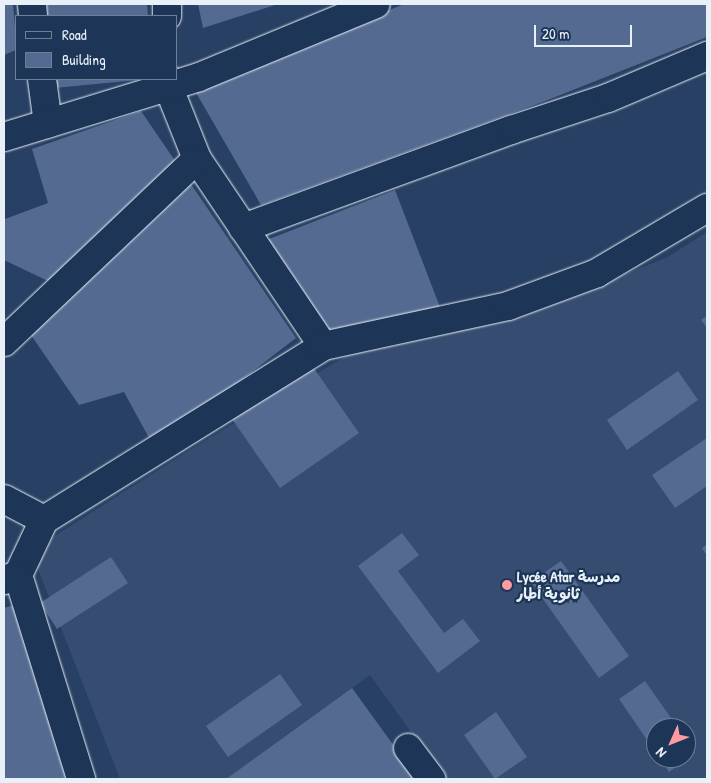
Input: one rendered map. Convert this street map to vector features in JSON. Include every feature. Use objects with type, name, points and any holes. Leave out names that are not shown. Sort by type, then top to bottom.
[{"type":"street","points":[[4,137],[168,83],[199,77],[376,4]]},
{"type":"street","points":[[243,228],[501,133],[608,98],[707,56]]},
{"type":"street","points":[[42,80],[48,124]]},
{"type":"street","points":[[168,83],[197,159],[323,346]]},
{"type":"street","points":[[4,342],[197,159]]},
{"type":"street","points":[[81,779],[11,578],[44,520],[323,346],[508,306],[596,274],[707,208]]},
{"type":"street","points":[[4,499],[44,520]]},
{"type":"street","points":[[408,748],[431,779]]},
{"type":"shaded area","name":"Lycée Atar مدرسة ثانوية أطار","points":[[707,232],[707,779],[445,779],[370,675],[226,779],[120,779],[31,551],[204,441],[348,355],[513,317],[666,258]]},
{"type":"building","points":[[4,4],[13,4],[15,50],[4,55]]},
{"type":"building","points":[[40,4],[147,4],[148,15],[42,15]]},
{"type":"building","points":[[198,4],[278,4],[203,28]]},
{"type":"building","points":[[404,4],[707,4],[707,37],[545,101],[261,205],[195,91]]},
{"type":"building","points":[[53,80],[138,80],[54,88]]},
{"type":"building","points":[[141,111],[296,338],[154,447],[124,392],[79,405],[20,319],[50,282],[4,260],[4,217],[5,219],[48,203],[32,149]]},
{"type":"building","points":[[395,190],[443,315],[332,336],[264,241]]},
{"type":"building","points":[[707,316],[707,328],[701,320]]},
{"type":"building","points":[[311,364],[359,433],[280,488],[232,419]]},
{"type":"building","points":[[678,371],[698,400],[627,450],[607,420]]},
{"type":"building","points":[[707,438],[707,486],[675,508],[652,475]]},
{"type":"building","points":[[402,533],[419,555],[398,571],[444,633],[463,619],[480,641],[438,673],[358,566]]},
{"type":"building","points":[[707,544],[707,556],[702,548]]},
{"type":"building","points":[[111,557],[128,583],[57,629],[40,603]]},
{"type":"building","points":[[561,561],[629,656],[599,678],[531,582]]},
{"type":"building","points":[[14,605],[70,779],[4,779],[4,608]]},
{"type":"building","points":[[280,674],[302,705],[228,757],[206,726]]},
{"type":"building","points":[[645,681],[671,718],[646,718],[646,738],[619,699]]},
{"type":"building","points":[[352,688],[418,779],[226,779]]},
{"type":"building","points":[[496,712],[527,757],[495,779],[464,735]]},
{"type":"building","points":[[666,768],[674,768],[669,772]]},
{"type":"place","name":"Lycée Atar مدرسة ثانوية أطار","points":[[507,585]]}]
